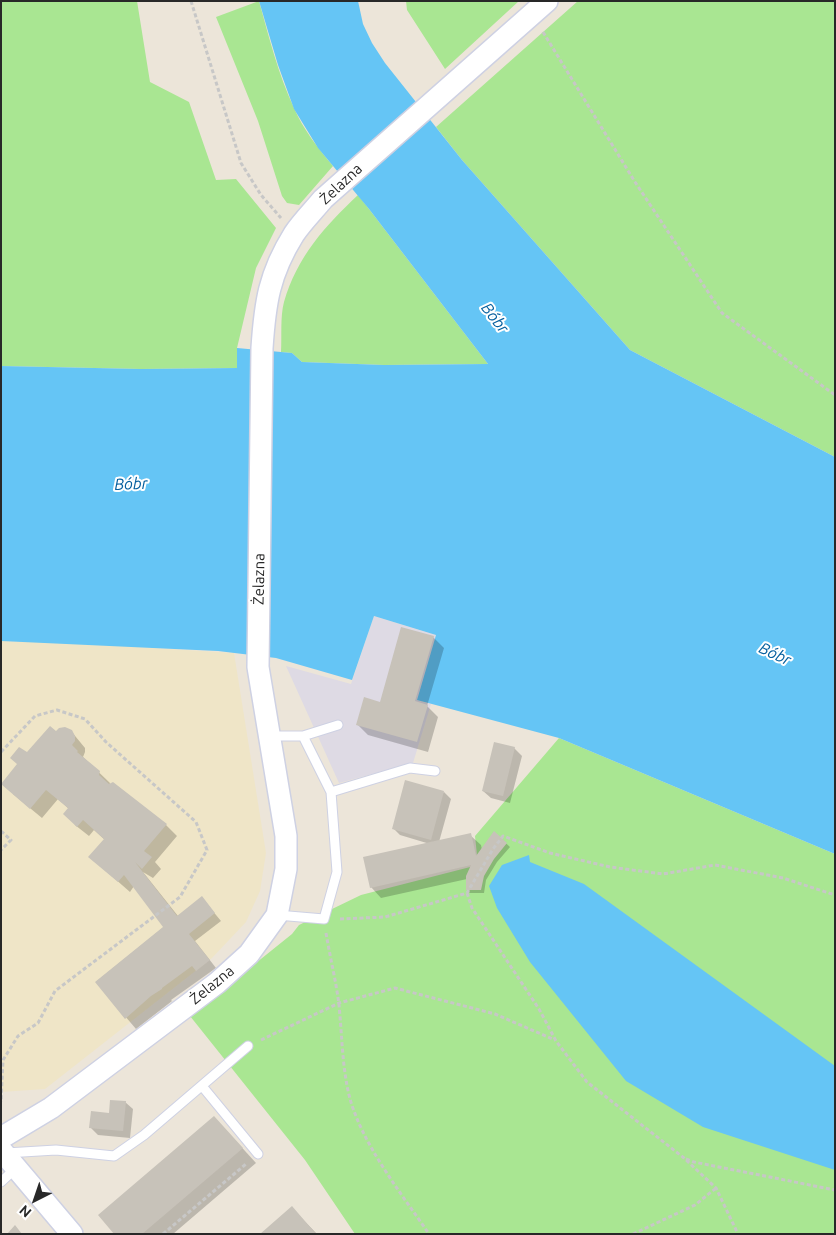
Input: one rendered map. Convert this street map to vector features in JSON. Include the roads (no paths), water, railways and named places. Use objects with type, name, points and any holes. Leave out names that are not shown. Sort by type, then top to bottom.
[{"type":"street","name":"Żelazna","points":[[5,1158],[51,1108],[217,983],[249,954],[277,914],[286,869],[286,836],[258,667],[262,348],[265,310],[274,270],[294,233],[323,199],[539,8]]},
{"type":"street","points":[[5,1158],[72,1234]]},
{"type":"lane","points":[[268,736],[303,736],[338,725]]},
{"type":"lane","points":[[277,914],[324,919],[337,872],[331,792],[303,736]]},
{"type":"lane","points":[[331,792],[410,768],[436,771]]},
{"type":"lane","points":[[5,1158],[56,1150],[114,1156],[144,1135],[248,1046]]},
{"type":"lane","points":[[202,1086],[258,1154]]},
{"type":"water","name":"Bóbr","points":[[259,1],[358,1],[363,24],[385,63],[462,160],[630,350],[835,457],[835,854],[559,738],[417,700],[436,635],[374,616],[352,680],[276,658],[218,651],[1,641],[1,366],[141,369],[237,368],[237,348],[292,353],[302,362],[384,365],[488,364],[369,209],[318,148],[294,109],[278,65]]},
{"type":"water","points":[[529,855],[530,862],[584,884],[835,1066],[835,1170],[703,1127],[626,1081],[530,962],[497,908],[489,886],[502,865]]}]
